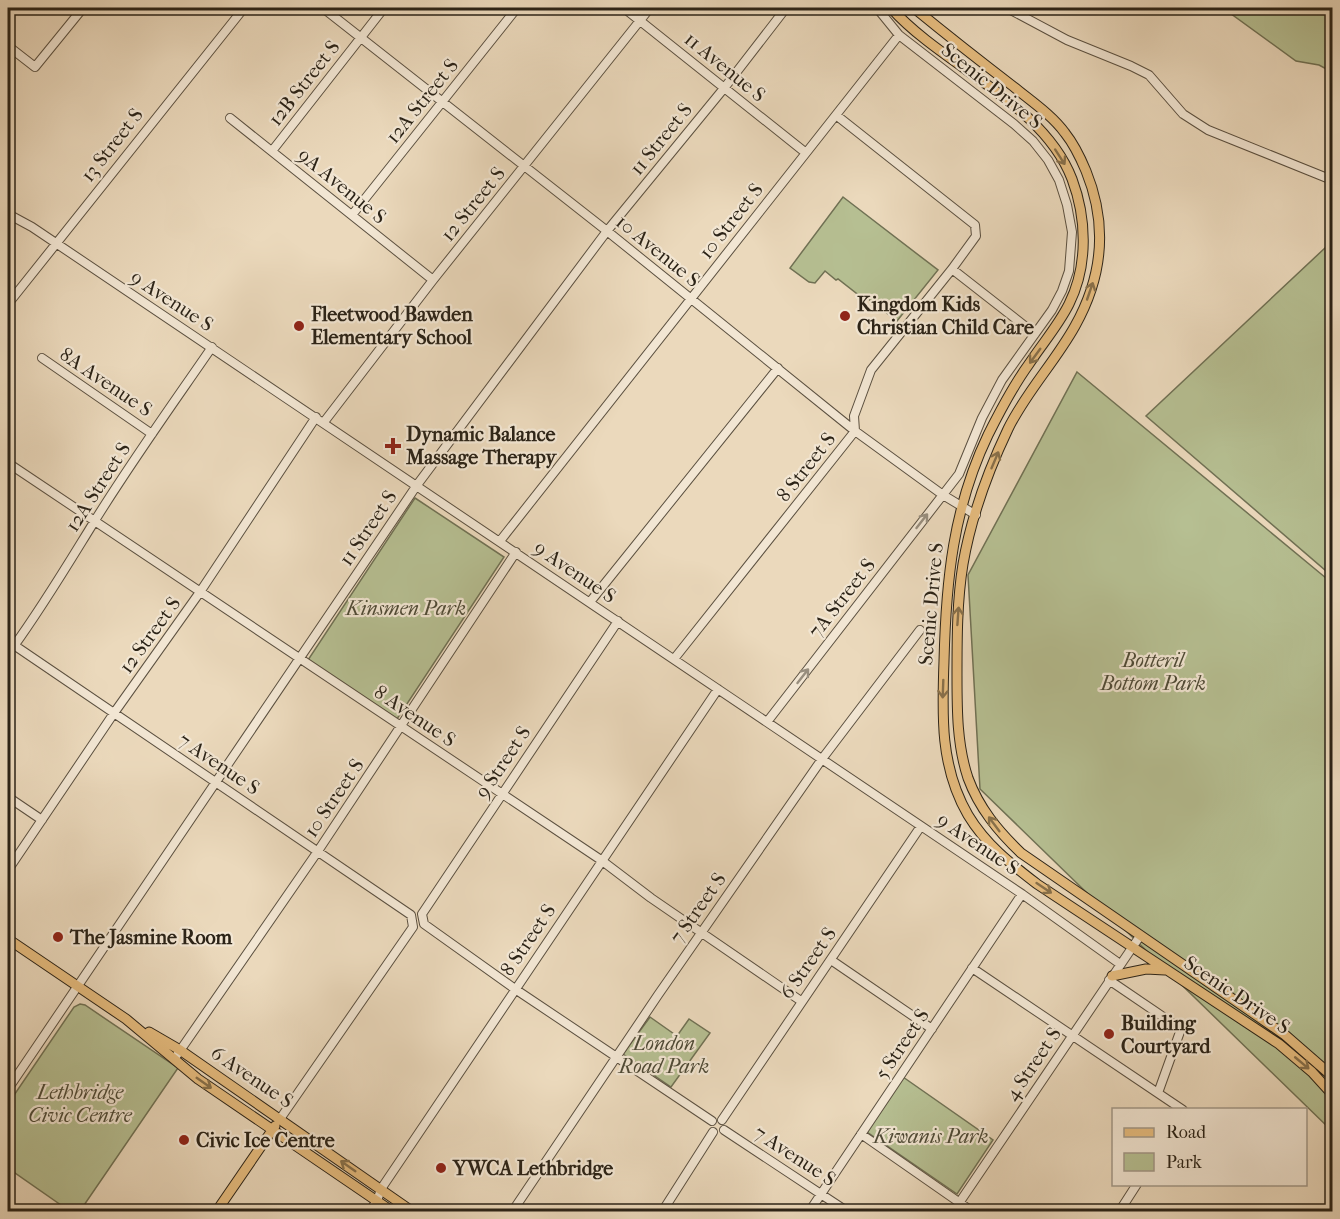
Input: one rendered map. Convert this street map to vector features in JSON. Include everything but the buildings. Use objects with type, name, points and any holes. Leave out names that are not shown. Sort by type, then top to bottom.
[{"type":"main road","name":"Scenic Drive S","points":[[891,8],[1035,123],[1062,159],[1072,178],[1083,223],[1083,254],[1070,303],[999,414],[974,468],[961,506],[948,572],[944,641],[942,724],[945,751],[953,782],[968,814],[994,849],[1037,884],[1279,1044],[1312,1072],[1332,1094]]},
{"type":"main road","name":"Scenic Drive S","points":[[914,8],[1040,109],[1065,132],[1085,169],[1100,219],[1098,268],[1085,306],[1075,326],[1039,378],[1009,428],[989,474],[975,516],[964,562],[957,630],[957,711],[960,748],[968,779],[983,809],[999,831],[1021,853],[1285,1035],[1332,1076]]},
{"type":"main road","name":"6 Avenue S","points":[[8,939],[178,1054],[280,1119],[413,1212]]},
{"type":"main road","points":[[1111,978],[1146,969],[1167,970]]},
{"type":"main road","name":"6 Avenue S","points":[[178,1054],[198,1079],[393,1212]]},
{"type":"main road","points":[[216,1212],[280,1119]]},
{"type":"street","points":[[8,46],[35,67],[83,8]]},
{"type":"street","points":[[225,29],[236,8]]},
{"type":"street","name":"13 Street S","points":[[8,304],[244,8]]},
{"type":"street","name":"10 Avenue S","points":[[323,8],[608,231],[855,431],[975,516]]},
{"type":"street","name":"12B Street S","points":[[272,151],[384,8]]},
{"type":"street","name":"12A Street S","points":[[352,215],[517,8]]},
{"type":"street","name":"11 Avenue S","points":[[624,8],[806,153]]},
{"type":"street","name":"12 Street S","points":[[324,422],[433,280],[650,8]]},
{"type":"street","name":"11 Street S","points":[[8,1089],[417,485],[608,231],[786,8]]},
{"type":"street","name":"Scenic Drive S","points":[[876,8],[900,34],[1033,141],[1048,160],[1059,180],[1072,232],[1069,271],[1058,301],[1002,380],[982,418],[959,474],[943,495]]},
{"type":"street","points":[[1007,8],[1067,40],[1149,75],[1183,114],[1208,130],[1332,180]]},
{"type":"street","name":"10 Street S","points":[[500,542],[900,34]]},
{"type":"street","name":"8 Street S","points":[[674,659],[855,431],[854,416],[871,370],[974,240],[975,225],[836,115]]},
{"type":"street","name":"9A Avenue S","points":[[230,118],[433,280]]},
{"type":"street","name":"9 Avenue S","points":[[8,214],[32,227],[324,422],[1022,894],[1120,964]]},
{"type":"street","points":[[952,269],[1035,334]]},
{"type":"street","name":"12A Street S","points":[[11,644],[45,602],[94,521],[212,347]]},
{"type":"street","name":"8A Avenue S","points":[[42,358],[152,434]]},
{"type":"street","points":[[590,602],[778,368]]},
{"type":"street","name":"12 Street S","points":[[8,870],[114,713],[200,592],[316,417]]},
{"type":"street","name":"8 Avenue S","points":[[8,463],[601,860],[701,933],[801,1001]]},
{"type":"street","name":"7A Street S","points":[[767,722],[943,495]]},
{"type":"street","name":"10 Street S","points":[[178,1054],[318,852],[516,552]]},
{"type":"street","name":"9 Street S","points":[[515,989],[424,924],[422,914],[618,621]]},
{"type":"street","name":"7 Street S","points":[[512,1212],[822,759],[920,630]]},
{"type":"street","name":"7 Avenue S","points":[[11,644],[411,915],[413,927],[280,1119]]},
{"type":"street","name":"8 Street S","points":[[369,1212],[381,1189],[718,688]]},
{"type":"street","points":[[8,797],[42,820]]},
{"type":"street","name":"6 Street S","points":[[722,1120],[921,826]]},
{"type":"street","name":"5 Street S","points":[[809,1212],[1022,894]]},
{"type":"street","name":"4 Street S","points":[[953,1212],[1131,946],[1140,936]]},
{"type":"street","points":[[831,960],[932,1029]]},
{"type":"street","points":[[972,968],[1180,1108]]},
{"type":"street","points":[[1111,978],[1181,1029],[1158,1093]]},
{"type":"street","points":[[515,989],[712,1121]]},
{"type":"street","points":[[712,1121],[722,1120],[725,1125],[724,1130],[720,1133],[713,1132]]},
{"type":"street","points":[[712,1121],[710,1125],[713,1132]]},
{"type":"street","name":"7 Avenue S","points":[[724,1130],[848,1212]]},
{"type":"street","points":[[662,1212],[713,1132]]},
{"type":"street","points":[[861,1134],[973,1212]]},
{"type":"street","points":[[1119,1212],[1136,1186]]},
{"type":"green space","points":[[1223,8],[1332,8],[1332,72],[1319,65],[1296,61]]},
{"type":"green space","points":[[843,197],[938,270],[897,321],[825,271],[815,283],[809,282],[790,268]]},
{"type":"green space","points":[[1326,247],[1332,248],[1332,576],[1146,416]]},
{"type":"green space","name":"Botteril Bottom Park","points":[[1077,372],[1332,583],[1332,1131],[980,789],[968,575]]},
{"type":"green space","name":"Kinsmen Park","points":[[415,498],[504,557],[397,719],[308,660]]},
{"type":"green space","name":"Lethbridge Civic Centre","points":[[80,1004],[85,1005],[178,1068],[80,1211],[71,1212],[8,1168],[8,1104],[74,1007]]},
{"type":"green space","name":"London Road Park","points":[[650,1017],[677,1036],[689,1019],[710,1033],[671,1087],[623,1054]]},
{"type":"green space","name":"Kiwanis Park","points":[[903,1077],[993,1140],[957,1194],[867,1132]]},
{"type":"place","name":"Kingdom Kids Christian Child Care","points":[[845,316]]},
{"type":"place","name":"Fleetwood Bawden Elementary School","points":[[299,326]]},
{"type":"place","name":"Dynamic Balance Massage Therapy","points":[[393,446]]},
{"type":"place","name":"The Jasmine Room","points":[[58,937]]},
{"type":"place","name":"Building Courtyard","points":[[1109,1034]]},
{"type":"place","name":"Civic Ice Centre","points":[[184,1140]]},
{"type":"place","name":"YWCA Lethbridge","points":[[441,1168]]}]
